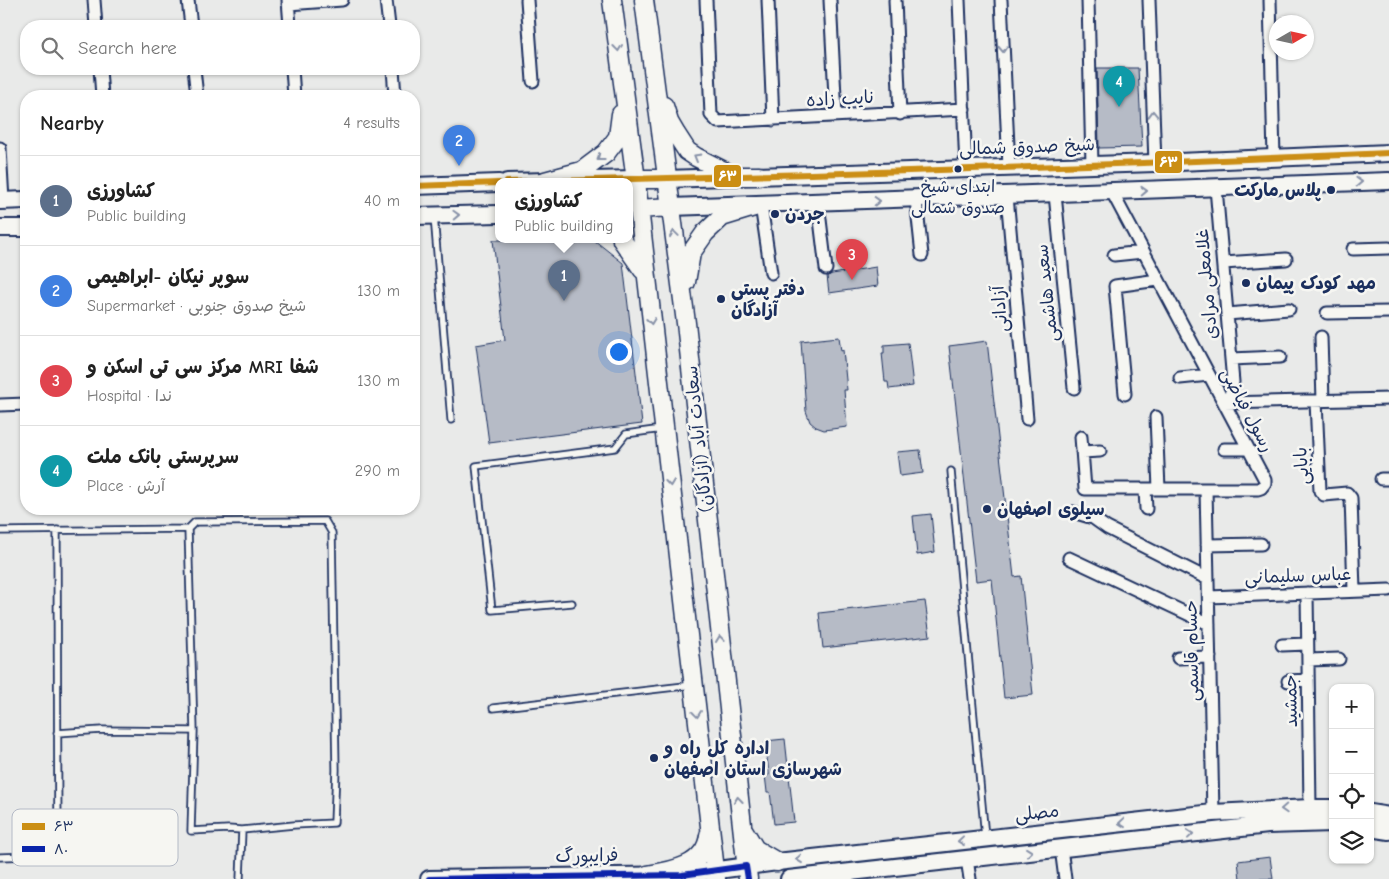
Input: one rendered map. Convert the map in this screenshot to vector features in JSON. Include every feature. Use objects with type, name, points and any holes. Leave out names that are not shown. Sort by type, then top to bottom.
[{"type":"main road","name":"سعادت آباد (آزادگان)","points":[[612,0],[635,179],[634,209],[646,273],[715,875]]},
{"type":"main road","name":"سعادت آباد (آزادگان)","points":[[644,0],[686,323],[747,872]]},
{"type":"main road","points":[[652,70],[669,122],[687,151],[696,158],[734,176],[759,176]]},
{"type":"main road","points":[[556,178],[582,171],[606,153],[618,137],[622,81]]},
{"type":"main road","name":"شیخ صدوق شمالی","points":[[666,178],[1155,163],[1389,153]]},
{"type":"main road","points":[[853,173],[855,201]]},
{"type":"main road","points":[[635,179],[666,178]]},
{"type":"main road","points":[[634,209],[1389,181]]},
{"type":"main road","points":[[420,186],[495,182]]},
{"type":"main road","points":[[1,201],[20,200]]},
{"type":"main road","points":[[686,323],[686,278],[691,252],[705,233],[722,218],[761,205]]},
{"type":"main road","points":[[420,216],[495,214]]},
{"type":"main road","points":[[0,228],[20,228]]},
{"type":"main road","points":[[624,243],[646,273]]},
{"type":"main road","name":"مصلی","points":[[747,872],[777,862],[1213,813],[1329,808]]},
{"type":"main road","points":[[1374,814],[1389,816]]},
{"type":"main road","points":[[789,879],[872,874],[968,859],[1268,825],[1329,823]]},
{"type":"main road","points":[[741,826],[755,849],[777,862]]},
{"type":"main road","points":[[647,875],[674,871],[689,865],[703,853],[708,842],[710,827]]},
{"type":"main road","points":[[1374,829],[1389,831]]},
{"type":"main road","points":[[985,839],[987,857]]},
{"type":"main road","name":"فرایبورگ","points":[[428,879],[715,875],[747,872]]},
{"type":"street","points":[[94,0],[96,20]]},
{"type":"street","points":[[188,0],[190,20]]},
{"type":"street","points":[[290,20],[288,2],[342,0]]},
{"type":"street","points":[[386,0],[388,20]]},
{"type":"street","points":[[527,0],[534,81]]},
{"type":"street","name":"نایب زاده","points":[[706,0],[711,115],[718,122],[900,114],[964,109]]},
{"type":"street","points":[[768,0],[773,120]]},
{"type":"street","points":[[830,0],[836,116]]},
{"type":"street","points":[[895,0],[900,114]]},
{"type":"street","points":[[960,0],[966,169]]},
{"type":"street","points":[[1001,0],[1008,167]]},
{"type":"street","points":[[1088,0],[1092,165]]},
{"type":"street","points":[[1149,0],[1155,163]]},
{"type":"street","points":[[1270,0],[1274,158]]},
{"type":"street","points":[[100,75],[102,90]]},
{"type":"street","points":[[195,75],[196,90]]},
{"type":"street","points":[[292,75],[294,90]]},
{"type":"street","points":[[393,75],[395,90]]},
{"type":"street","points":[[0,148],[1,201]]},
{"type":"street","name":"غلامعلی مرادی","points":[[1216,188],[1233,382],[1230,396],[1224,403]]},
{"type":"street","name":"رسول فیاضی","points":[[1082,452],[1085,488],[1258,489],[1264,486],[1265,480],[1112,192]]},
{"type":"street","name":"سعید هاشمی","points":[[1055,194],[1074,388]]},
{"type":"street","name":"آزادانی","points":[[1007,196],[1027,419]]},
{"type":"street","points":[[916,199],[922,255]]},
{"type":"street","points":[[818,203],[826,269]]},
{"type":"street","points":[[761,205],[771,272]]},
{"type":"street","points":[[1353,249],[1389,248]]},
{"type":"street","points":[[1114,255],[1143,252]]},
{"type":"street","points":[[1223,263],[1286,259]]},
{"type":"street","points":[[1125,394],[1115,286],[1158,280]]},
{"type":"street","points":[[1227,314],[1289,309]]},
{"type":"street","points":[[1328,313],[1389,312]]},
{"type":"street","points":[[1320,401],[1321,337]]},
{"type":"street","points":[[1231,360],[1280,356]]},
{"type":"street","points":[[1180,378],[1209,375]]},
{"type":"street","points":[[1224,403],[1389,399]]},
{"type":"street","name":"بابایی","points":[[1320,401],[1320,491],[1324,495],[1347,493],[1351,498],[1354,591]]},
{"type":"street","points":[[0,405],[20,404]]},
{"type":"street","points":[[1156,417],[1159,489]]},
{"type":"street","points":[[1081,437],[1082,452],[1100,450]]},
{"type":"street","points":[[1224,449],[1248,449]]},
{"type":"street","points":[[1145,489],[1146,509]]},
{"type":"street","name":"حسام قاسمی","points":[[1206,489],[1213,813]]},
{"type":"street","points":[[1073,512],[1093,518],[1107,528],[1208,579]]},
{"type":"street","points":[[1208,545],[1261,544]]},
{"type":"street","points":[[1069,558],[1210,624]]},
{"type":"street","name":"عباس سلیمانی","points":[[1209,597],[1389,590]]},
{"type":"street","name":"جمشید","points":[[1307,593],[1310,808]]},
{"type":"street","points":[[1282,645],[1307,644]]},
{"type":"street","points":[[1178,658],[1210,657]]},
{"type":"street","points":[[1308,660],[1339,659]]},
{"type":"street","points":[[1288,681],[1308,680]]},
{"type":"street","points":[[1061,848],[1065,879]]},
{"type":"street","points":[[968,859],[970,879]]},
{"type":"lane","points":[[434,216],[451,420]]},
{"type":"lane","points":[[572,603],[492,610],[476,466],[614,448],[626,434],[664,428]]},
{"type":"lane","points":[[951,471],[985,839]]},
{"type":"lane","points":[[0,531],[188,529],[195,522],[325,521],[332,533],[336,770],[334,823],[242,830],[191,831],[194,731],[188,529]]},
{"type":"lane","points":[[57,530],[58,809]]},
{"type":"lane","points":[[493,708],[694,685]]},
{"type":"lane","points":[[57,733],[102,730],[194,731]]},
{"type":"lane","points":[[240,879],[242,830]]},
{"type":"building","points":[[1097,68],[1138,68],[1142,147],[1099,148]]},
{"type":"building","points":[[493,240],[495,240],[495,243],[598,243],[623,263],[642,424],[489,443],[476,345],[505,340]]},
{"type":"building","points":[[876,267],[878,286],[829,293],[827,276]]},
{"type":"building","points":[[839,337],[841,351],[843,350],[847,390],[844,390],[847,427],[824,430],[810,422],[806,411],[801,341]]},
{"type":"building","points":[[987,341],[1014,577],[1021,576],[1033,695],[1004,698],[992,579],[976,581],[949,346]]},
{"type":"building","points":[[908,343],[913,386],[889,389],[888,382],[885,382],[882,353],[884,353],[884,345]]},
{"type":"building","points":[[920,450],[923,473],[900,476],[897,452]]},
{"type":"building","points":[[931,514],[935,552],[917,555],[913,516]]},
{"type":"building","points":[[925,601],[930,636],[823,648],[819,613]]},
{"type":"building","points":[[785,739],[794,822],[774,824],[770,792],[767,792],[765,775],[769,775],[765,741]]},
{"type":"building","points":[[1270,857],[1273,879],[1240,879],[1238,861]]},
{"type":"transit line","name":"۶۳","points":[[633,179],[948,170],[1389,153]]},
{"type":"transit line","name":"۶۳","points":[[420,186],[495,183]]},
{"type":"transit line","name":"۸۰","points":[[429,879],[682,875],[746,866],[748,879]]},
{"type":"place","name":"سرپرستی بانک ملت","points":[[1119,107]]},
{"type":"place","name":"سوپر نیکان -ابراهیمی","points":[[459,166]]},
{"type":"place","name":"ابتدای شیخ صدوق شمالی","points":[[958,169]]},
{"type":"place","name":"پلاس مارکت","points":[[1331,190]]},
{"type":"place","name":"جردن","points":[[775,214]]},
{"type":"place","name":"مرکز سی تی اسکن و MRI شفا","points":[[852,280]]},
{"type":"place","name":"مهد کودک پیمان","points":[[1246,283]]},
{"type":"place","name":"دفتر پستی آزادگان","points":[[721,299]]},
{"type":"place","name":"کشاورزی","points":[[564,301]]},
{"type":"place","name":"سیلوی اصفهان","points":[[987,509]]},
{"type":"place","name":"اداره کل راه و شهرسازی استان اصفهان","points":[[654,758]]}]
